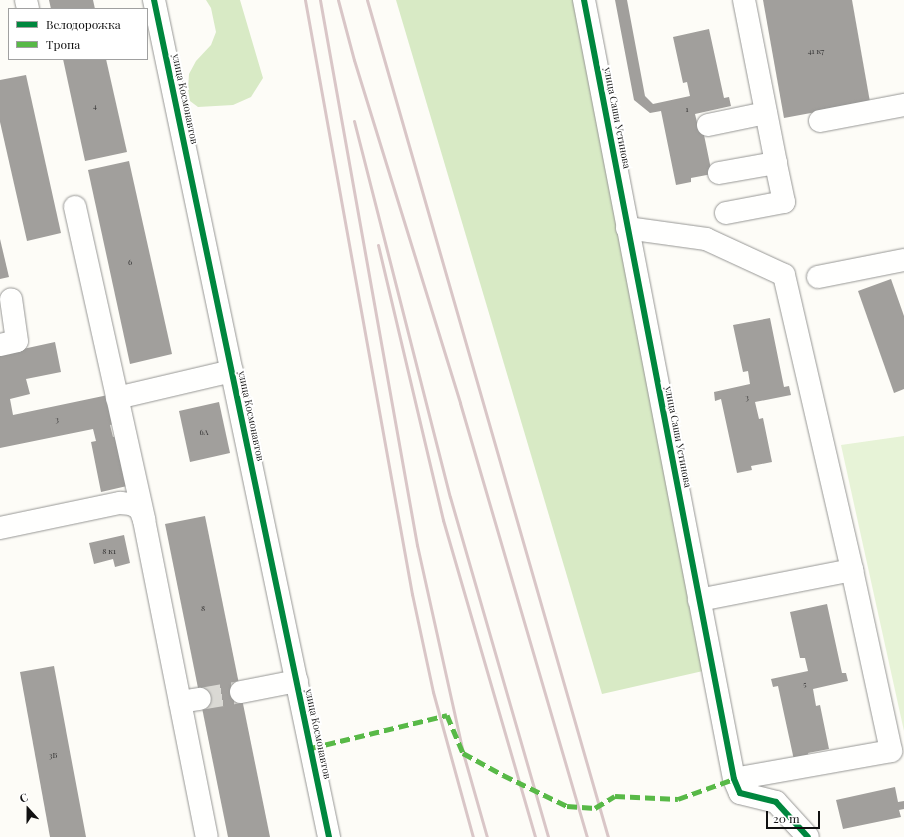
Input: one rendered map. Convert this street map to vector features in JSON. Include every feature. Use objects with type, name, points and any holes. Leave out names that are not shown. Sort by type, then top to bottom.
[{"type":"street","name":"улица Космонавтов","points":[[154,0],[329,837]]},
{"type":"street","name":"улица Саши Устинова","points":[[584,0],[734,779],[740,793],[776,802],[808,837]]},
{"type":"street","points":[[726,213],[784,202],[744,0]]},
{"type":"street","points":[[820,121],[904,105]]},
{"type":"street","points":[[708,125],[766,113]]},
{"type":"street","points":[[719,173],[776,163]]},
{"type":"street","points":[[75,207],[144,520],[190,700],[207,837]]},
{"type":"street","points":[[628,228],[706,239],[784,275],[852,570],[891,751],[734,779]]},
{"type":"street","points":[[818,277],[904,260]]},
{"type":"street","points":[[0,345],[16,341],[11,299]]},
{"type":"street","points":[[118,398],[232,371]]},
{"type":"street","points":[[0,528],[120,503],[135,506],[140,509],[144,520]]},
{"type":"street","points":[[699,600],[852,570]]},
{"type":"street","points":[[241,692],[296,681]]},
{"type":"green space","points":[[206,0],[240,0],[263,78],[251,97],[233,105],[198,107],[190,101],[188,89],[189,74],[196,61],[211,45],[216,32],[211,8]]},
{"type":"green space","points":[[396,0],[576,0],[703,671],[602,694]]},
{"type":"green space","points":[[904,436],[904,731],[841,445]]},
{"type":"building","points":[[49,0],[93,0],[95,8],[51,8]]},
{"type":"building","points":[[615,0],[627,0],[645,96],[653,104],[690,96],[687,82],[683,83],[673,37],[709,29],[724,98],[729,97],[731,106],[695,114],[699,131],[703,130],[712,174],[691,178],[691,182],[676,185],[661,111],[650,113],[634,100]]},
{"type":"building","points":[[763,0],[852,0],[870,102],[784,118]]},
{"type":"building","points":[[63,60],[106,60],[127,152],[85,161]]},
{"type":"building","points":[[26,75],[61,233],[27,241],[0,122],[0,80]]},
{"type":"building","points":[[129,161],[172,354],[130,364],[88,170]]},
{"type":"building","points":[[0,239],[9,277],[0,279]]},
{"type":"building","points":[[891,279],[904,316],[904,389],[894,393],[858,291]]},
{"type":"building","points":[[770,318],[784,387],[789,386],[791,395],[755,402],[759,419],[763,418],[772,462],[751,466],[752,470],[737,473],[721,399],[715,401],[714,392],[750,384],[748,371],[743,372],[733,325]]},
{"type":"building","points":[[55,342],[61,372],[26,379],[30,394],[10,399],[13,415],[108,395],[114,424],[110,425],[113,437],[117,436],[127,486],[101,492],[91,442],[96,441],[93,429],[0,448],[0,354]]},
{"type":"building","points":[[219,402],[230,453],[190,462],[179,411]]},
{"type":"building","points":[[205,516],[270,837],[228,837],[165,524]]},
{"type":"building","points":[[124,535],[130,563],[115,567],[113,559],[94,564],[89,543]]},
{"type":"building","points":[[827,604],[842,673],[846,673],[848,681],[813,689],[816,706],[820,705],[829,749],[808,753],[809,757],[794,760],[778,686],[773,687],[771,679],[808,671],[805,658],[800,658],[790,612]]},
{"type":"building","points":[[54,666],[86,837],[50,837],[20,672]]},
{"type":"building","points":[[895,787],[898,802],[904,801],[904,809],[899,810],[901,817],[843,829],[836,800]]},
{"type":"tunnel","points":[[200,699],[241,692]]},
{"type":"railway","points":[[305,0],[412,594],[433,692],[473,837]]},
{"type":"railway","points":[[320,0],[417,545],[463,753],[487,837]]},
{"type":"railway","points":[[338,0],[354,60],[460,403],[587,837]]},
{"type":"railway","points":[[367,0],[608,837]]},
{"type":"railway","points":[[354,121],[450,497],[548,837]]},
{"type":"railway","points":[[378,245],[443,520],[535,837]]},
{"type":"marked path","points":[[311,748],[447,715],[463,753],[503,775],[567,806],[595,808],[615,796],[678,799],[734,779]]},
{"type":"cycle path","points":[[154,0],[329,837]]},
{"type":"cycle path","points":[[584,0],[734,779],[740,793],[776,802],[808,837]]}]
